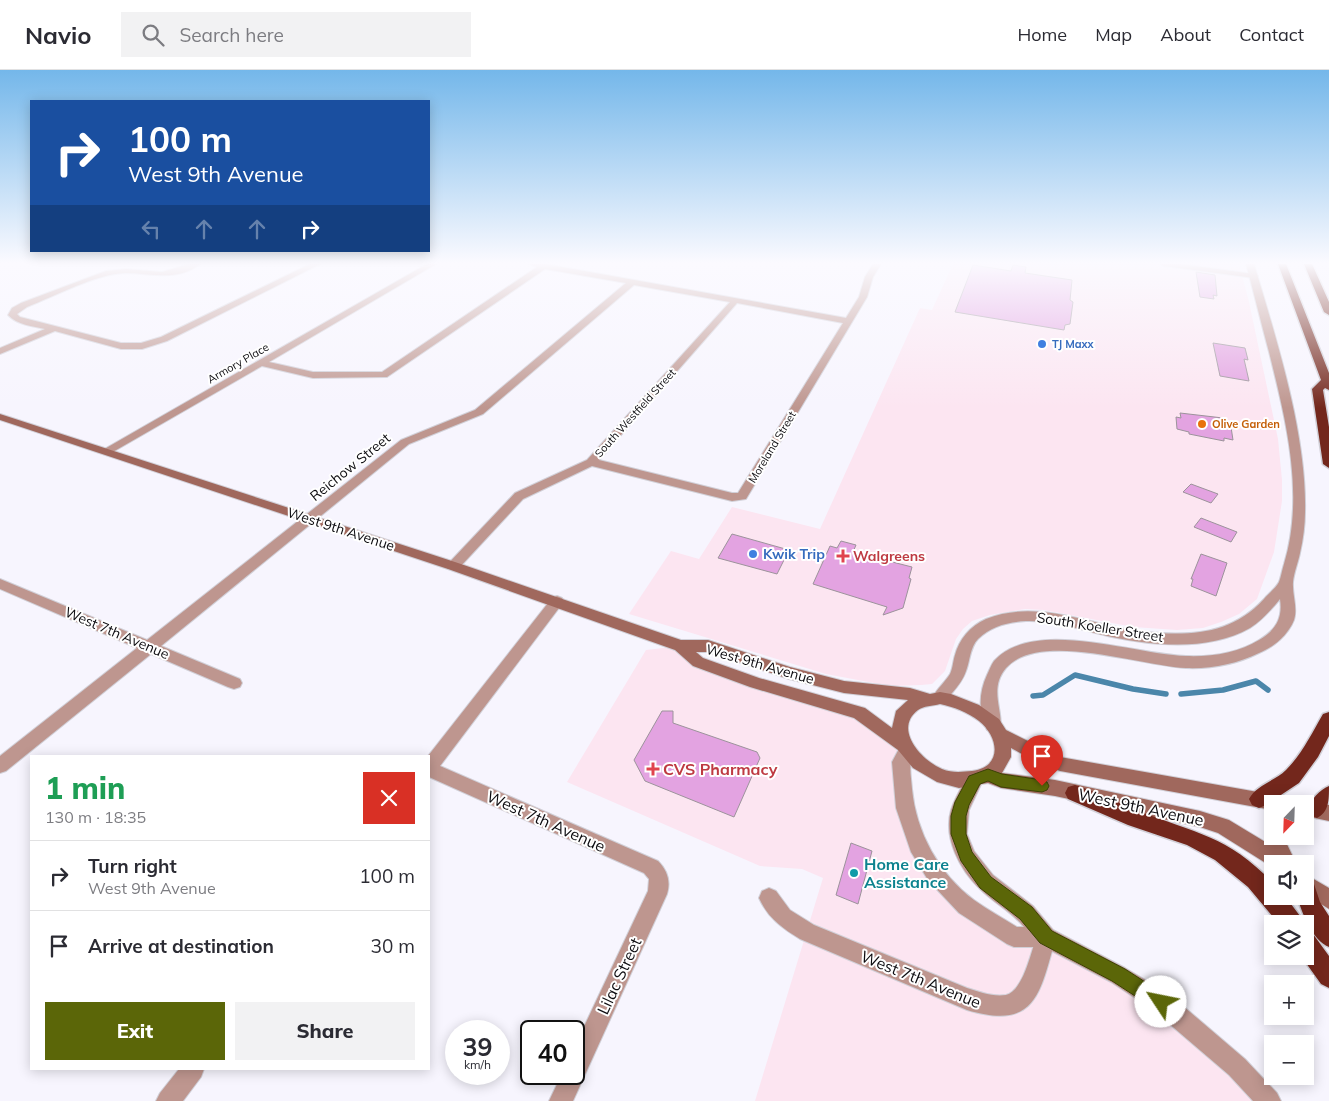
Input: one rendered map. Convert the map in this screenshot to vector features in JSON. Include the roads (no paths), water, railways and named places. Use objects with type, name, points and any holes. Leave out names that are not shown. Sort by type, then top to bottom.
[{"type":"highway","points":[[1300,312],[1328,384],[1317,388],[1329,464]]},
{"type":"highway","points":[[1259,799],[1292,777],[1311,752],[1329,719]]},
{"type":"highway","points":[[1075,793],[1135,819],[1209,845],[1256,878],[1286,915]]},
{"type":"highway","points":[[1310,905],[1329,936]]},
{"type":"highway","points":[[1314,955],[1329,976]]},
{"type":"main road","name":"West 9th Avenue","points":[[0,417],[557,601],[680,646],[708,646],[789,673],[844,687],[934,698]]},
{"type":"main road","name":"West 9th Avenue","points":[[680,646],[698,662],[756,683],[858,713],[904,748]]},
{"type":"main road","points":[[934,698],[955,700],[970,706],[983,715],[996,730],[1002,746],[1002,757],[997,767],[981,778],[955,780],[936,775],[919,765],[904,748],[898,728],[902,714],[912,704],[934,698]]},
{"type":"main road","name":"West 9th Avenue","points":[[996,730],[1032,753],[1060,764],[1264,800]]},
{"type":"main road","name":"West 9th Avenue","points":[[981,778],[1159,809],[1224,826],[1271,855]]},
{"type":"main road","points":[[1314,889],[1329,899]]},
{"type":"street","points":[[12,312],[12,315],[17,319],[121,346],[142,346],[164,339],[218,312]]},
{"type":"street","name":"Armory Place","points":[[107,452],[349,312]]},
{"type":"street","points":[[261,363],[312,376],[384,375],[476,312]]},
{"type":"street","name":"Reichow Street","points":[[0,766],[405,442],[479,412],[597,312]]},
{"type":"street","name":"South Westfield Street","points":[[453,566],[519,496],[591,462],[726,312]]},
{"type":"street","points":[[798,312],[848,321]]},
{"type":"street","name":"Moreland Street","points":[[591,462],[732,497],[742,496],[853,312]]},
{"type":"street","name":"South Koeller Street","points":[[996,730],[989,702],[989,688],[994,673],[1003,662],[1020,652],[1036,647],[1059,644],[1185,662],[1211,660],[1253,650],[1266,642],[1285,624],[1290,612],[1286,583],[1295,546],[1299,510],[1299,481],[1291,426],[1263,312]]},
{"type":"street","points":[[0,351],[53,329]]},
{"type":"street","name":"South Koeller Street","points":[[934,698],[956,677],[962,653],[969,639],[992,621],[1017,616],[1036,616],[1157,638],[1198,637],[1238,627],[1259,614],[1286,583]]},
{"type":"street","name":"West 7th Avenue","points":[[0,584],[234,683]]},
{"type":"street","points":[[430,767],[557,601]]},
{"type":"street","points":[[904,748],[901,762],[905,808],[918,846],[935,874],[966,906],[1014,937],[1046,937]]},
{"type":"street","name":"West 7th Avenue","points":[[430,768],[651,867],[659,877]]},
{"type":"street","points":[[981,778],[963,802],[959,816],[958,834],[966,856],[986,882],[1026,913],[1046,937],[1118,975],[1161,1002],[1237,1067],[1269,1101]]},
{"type":"street","name":"Lilac Street","points":[[561,1101],[657,894],[660,884],[659,877]]},
{"type":"street","name":"West 7th Avenue","points":[[768,898],[783,917],[806,932],[967,999],[992,1006],[1003,1007],[1015,1004],[1027,994],[1046,937]]},
{"type":"street","points":[[168,1101],[193,1070]]},
{"type":"waterway","points":[[1033,696],[1043,695],[1075,675],[1133,689],[1166,694]]},
{"type":"waterway","points":[[1181,694],[1223,690],[1256,681],[1268,690]]},
{"type":"place","name":"TJ Maxx","points":[[1042,344]]},
{"type":"place","name":"Olive Garden","points":[[1202,424]]},
{"type":"place","name":"Kwik Trip","points":[[753,554]]},
{"type":"place","name":"Walgreens","points":[[843,556]]},
{"type":"place","name":"CVS Pharmacy","points":[[653,769]]},
{"type":"place","name":"Home Care Assistance","points":[[854,873]]}]
